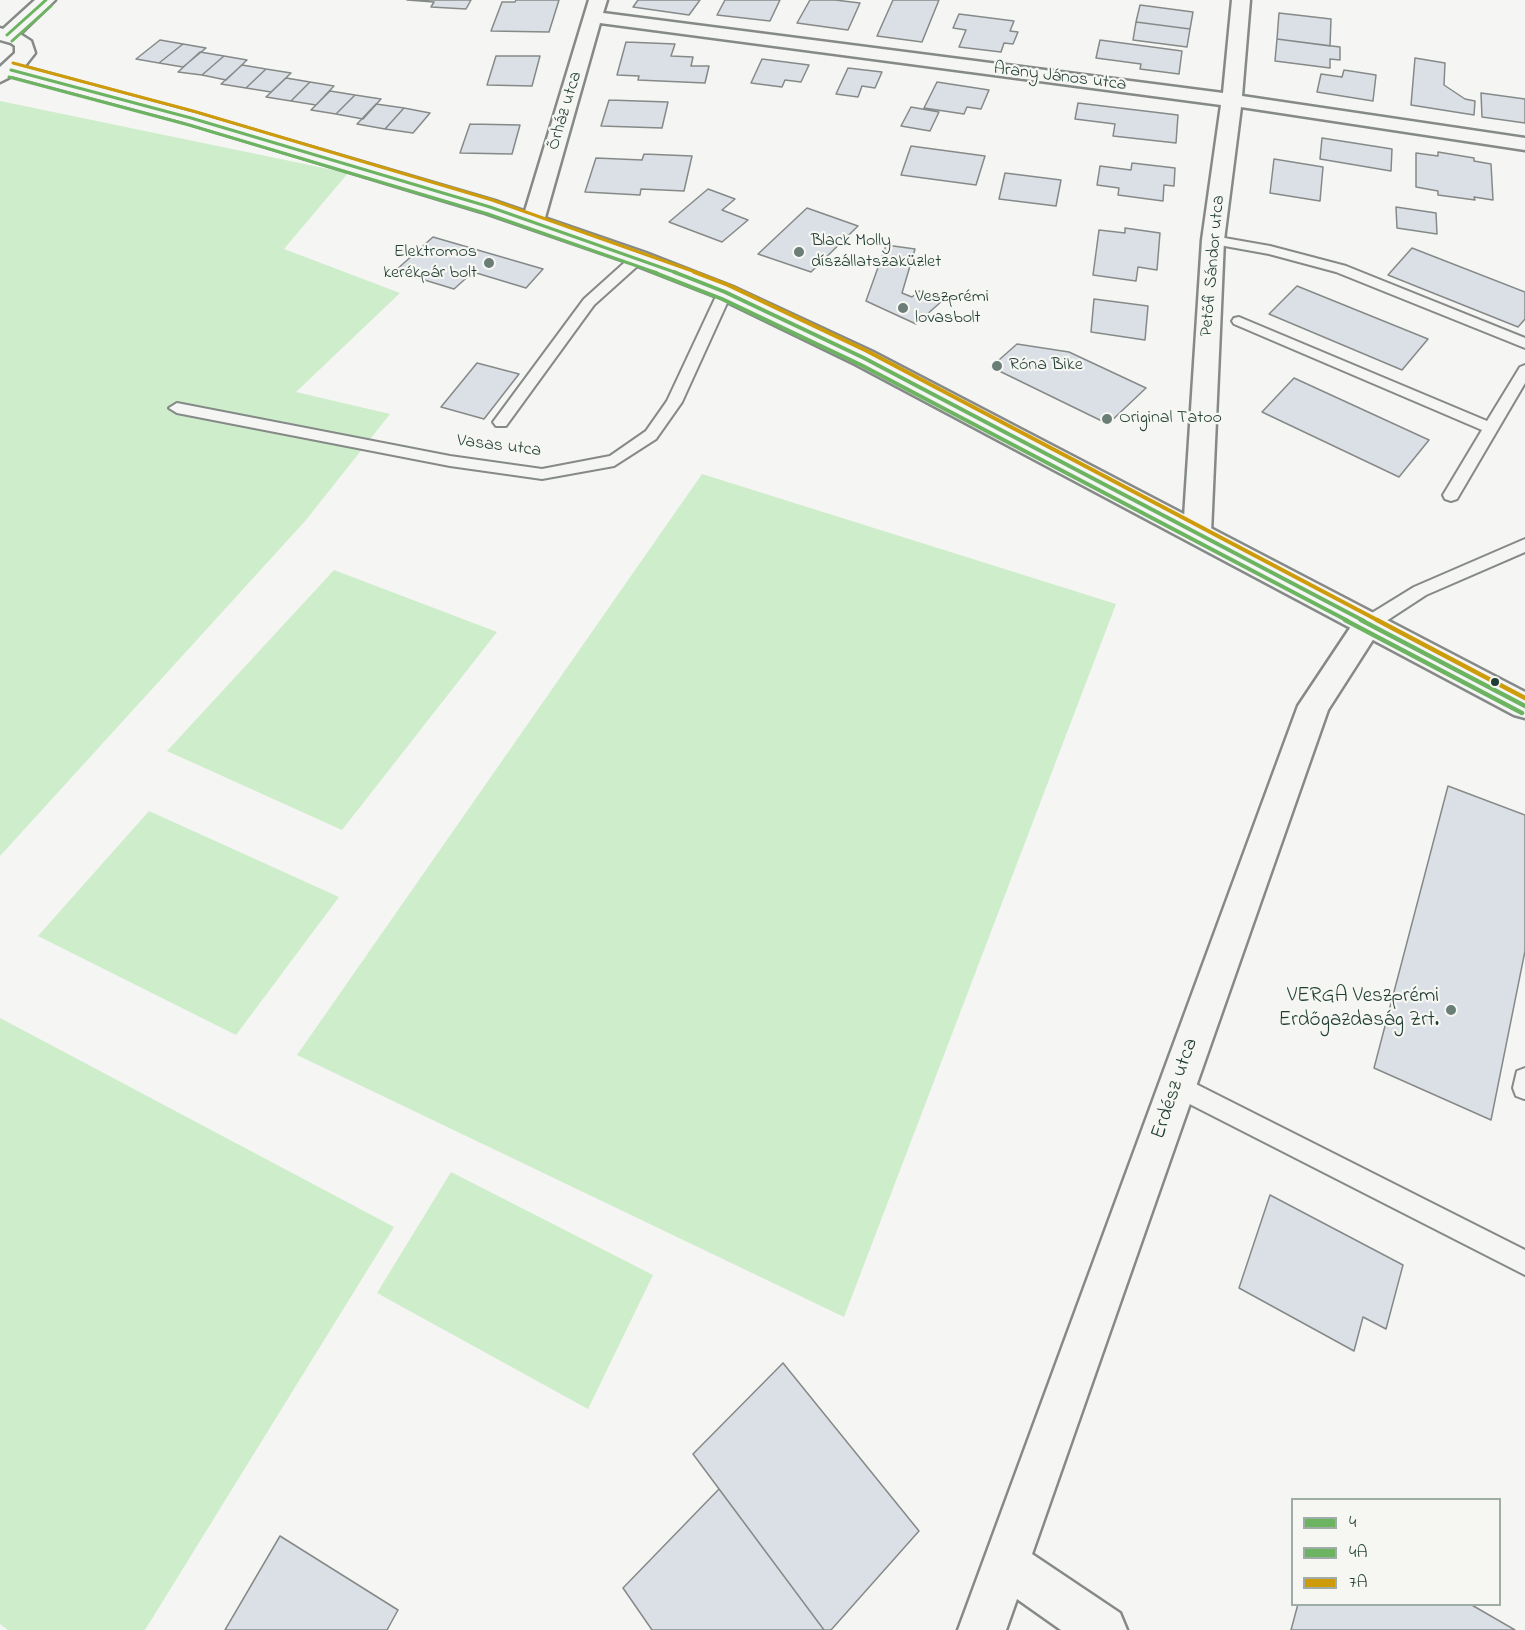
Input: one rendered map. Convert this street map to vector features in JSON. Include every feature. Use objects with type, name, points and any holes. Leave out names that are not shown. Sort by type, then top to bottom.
[{"type":"street","points":[[3,34],[46,0]]},
{"type":"street","name":"Petőfi Sándor utca","points":[[1197,533],[1213,240],[1232,100],[1241,0]]},
{"type":"street","name":"Arany János utca","points":[[596,9],[1525,144]]},
{"type":"street","name":"Őrház utca","points":[[533,221],[596,9]]},
{"type":"street","points":[[3,34],[18,39],[24,45],[25,53],[21,62],[5,73]]},
{"type":"street","points":[[5,73],[191,118],[533,221],[725,292],[864,358],[1525,706]]},
{"type":"street","name":"Erdész utca","points":[[982,1630],[1314,706],[1368,624]]},
{"type":"street","points":[[1006,1564],[1103,1630]]},
{"type":"lane","points":[[1213,240],[1270,250],[1341,269],[1525,343]]},
{"type":"lane","points":[[501,422],[589,302],[638,258]]},
{"type":"lane","name":"Vasas utca","points":[[177,408],[450,461],[542,474],[614,461],[651,435],[674,402],[725,292]]},
{"type":"lane","points":[[1239,321],[1490,428]]},
{"type":"lane","points":[[1450,495],[1525,370]]},
{"type":"lane","points":[[1368,624],[1420,591],[1524,547]]},
{"type":"lane","points":[[1178,1086],[1525,1263]]},
{"type":"green space","points":[[0,101],[348,173],[284,249],[400,293],[296,392],[390,414],[306,520],[0,856]]},
{"type":"green space","points":[[702,474],[1116,604],[844,1317],[297,1055]]},
{"type":"green space","points":[[334,570],[497,632],[342,830],[167,751]]},
{"type":"green space","points":[[149,811],[339,897],[236,1035],[38,936]]},
{"type":"green space","points":[[0,1018],[394,1227],[145,1630],[8,1630],[0,1624]]},
{"type":"green space","points":[[451,1172],[653,1275],[588,1409],[377,1293]]},
{"type":"building","points":[[407,0],[471,0],[466,9],[431,7],[434,2]]},
{"type":"building","points":[[516,0],[559,0],[549,32],[491,31],[502,2],[515,2]]},
{"type":"building","points":[[638,0],[700,0],[689,15],[633,7]]},
{"type":"building","points":[[725,0],[780,0],[770,21],[717,15]]},
{"type":"building","points":[[810,0],[860,3],[848,30],[797,23]]},
{"type":"building","points":[[893,0],[939,0],[922,42],[877,36]]},
{"type":"building","points":[[1140,5],[1193,12],[1190,29],[1136,22]]},
{"type":"building","points":[[1279,13],[1331,19],[1330,46],[1277,39]]},
{"type":"building","points":[[959,14],[1014,21],[1010,31],[1018,32],[1013,44],[1004,43],[1001,52],[959,47],[966,30],[953,28]]},
{"type":"building","points":[[1136,22],[1190,29],[1187,47],[1133,40]]},
{"type":"building","points":[[1277,39],[1340,47],[1340,60],[1330,59],[1330,68],[1275,61]]},
{"type":"building","points":[[160,40],[183,44],[159,63],[136,59]]},
{"type":"building","points":[[1100,40],[1182,51],[1179,74],[1140,69],[1141,64],[1096,58]]},
{"type":"building","points":[[626,42],[675,44],[671,56],[693,57],[691,66],[709,66],[705,83],[638,80],[639,76],[617,75]]},
{"type":"building","points":[[183,44],[206,48],[183,67],[159,63]]},
{"type":"building","points":[[200,52],[224,56],[202,75],[178,72]]},
{"type":"building","points":[[224,56],[247,60],[226,80],[202,75]]},
{"type":"building","points":[[496,56],[540,56],[532,86],[487,85]]},
{"type":"building","points":[[1415,58],[1445,63],[1444,85],[1465,99],[1475,101],[1474,115],[1411,105]]},
{"type":"building","points":[[762,59],[809,65],[801,82],[785,80],[782,87],[751,83]]},
{"type":"building","points":[[242,65],[266,69],[246,88],[221,84]]},
{"type":"building","points":[[848,68],[882,72],[875,88],[862,86],[858,97],[836,94]]},
{"type":"building","points":[[266,69],[291,73],[271,92],[246,88]]},
{"type":"building","points":[[1344,70],[1376,75],[1373,101],[1317,92],[1321,74],[1342,77]]},
{"type":"building","points":[[286,78],[310,82],[291,101],[266,97]]},
{"type":"building","points":[[310,82],[334,86],[316,105],[291,101]]},
{"type":"building","points":[[937,82],[989,90],[981,109],[967,107],[964,114],[924,108]]},
{"type":"building","points":[[330,91],[355,95],[336,114],[311,110]]},
{"type":"building","points":[[1481,93],[1525,99],[1525,123],[1482,117]]},
{"type":"building","points":[[355,95],[381,99],[363,119],[336,114]]},
{"type":"building","points":[[609,100],[668,102],[662,128],[601,126]]},
{"type":"building","points":[[1078,103],[1178,115],[1176,143],[1113,136],[1115,124],[1075,119]]},
{"type":"building","points":[[376,104],[404,108],[385,129],[357,124]]},
{"type":"building","points":[[911,107],[939,112],[930,131],[901,126]]},
{"type":"building","points":[[404,108],[430,113],[413,133],[385,129]]},
{"type":"building","points":[[470,124],[520,125],[512,154],[460,153]]},
{"type":"building","points":[[1322,138],[1392,149],[1391,171],[1320,159]]},
{"type":"building","points":[[911,146],[985,156],[976,185],[901,175]]},
{"type":"building","points":[[1438,152],[1474,158],[1474,161],[1491,164],[1493,200],[1438,195],[1438,191],[1416,187],[1416,153],[1438,156]]},
{"type":"building","points":[[644,154],[692,156],[684,191],[641,189],[640,195],[585,192],[596,158],[642,160]]},
{"type":"building","points":[[1274,159],[1323,167],[1320,201],[1270,193]]},
{"type":"building","points":[[1132,163],[1175,168],[1174,186],[1164,185],[1163,201],[1118,195],[1119,188],[1097,185],[1100,166],[1131,170]]},
{"type":"building","points":[[1005,173],[1061,180],[1056,206],[999,199]]},
{"type":"building","points":[[708,189],[735,199],[722,210],[748,220],[722,242],[669,222]]},
{"type":"building","points":[[1396,207],[1436,213],[1437,234],[1397,228]]},
{"type":"building","points":[[807,208],[858,226],[811,272],[758,254]]},
{"type":"building","points":[[1125,228],[1160,233],[1157,270],[1138,267],[1136,281],[1093,275],[1099,230],[1125,233]]},
{"type":"building","points":[[433,237],[543,269],[526,288],[473,272],[454,289],[395,271]]},
{"type":"building","points":[[886,245],[915,249],[902,293],[912,297],[919,291],[942,301],[916,324],[866,301]]},
{"type":"building","points":[[1412,248],[1525,292],[1525,319],[1518,327],[1388,275]]},
{"type":"building","points":[[1297,286],[1428,339],[1402,370],[1269,314]]},
{"type":"building","points":[[1094,299],[1148,306],[1145,340],[1091,332]]},
{"type":"building","points":[[1017,344],[1069,352],[1146,388],[1108,424],[991,367]]},
{"type":"building","points":[[477,363],[519,374],[484,419],[441,407]]},
{"type":"building","points":[[1294,378],[1429,440],[1399,477],[1262,412]]},
{"type":"building","name":"VERGA Veszprémi Erdőgazdaság Zrt.","points":[[1448,786],[1525,815],[1525,951],[1491,1120],[1374,1068]]},
{"type":"building","points":[[1270,1195],[1403,1265],[1386,1329],[1363,1317],[1354,1351],[1239,1288]]},
{"type":"building","points":[[783,1363],[919,1531],[831,1630],[824,1630],[693,1454]]},
{"type":"building","points":[[719,1489],[824,1630],[652,1630],[623,1588]]},
{"type":"building","points":[[280,1536],[398,1610],[387,1630],[225,1630]]},
{"type":"building","points":[[1297,1606],[1473,1606],[1515,1630],[1291,1630]]},
{"type":"transit line","name":"4","points":[[7,35],[46,0]]},
{"type":"transit line","name":"4A","points":[[12,41],[51,6]]},
{"type":"transit line","name":"7A","points":[[13,63],[193,111],[492,200],[640,251],[728,285],[867,351],[1525,698]]},
{"type":"transit line","name":"4","points":[[11,70],[191,118],[490,207],[638,258],[725,292],[864,358],[1525,706]]},
{"type":"transit line","name":"4A","points":[[9,77],[189,125],[488,214],[635,265],[722,299],[861,365],[1522,713]]},
{"type":"place","name":"Black Molly díszállatszaküzlet","points":[[799,252]]},
{"type":"place","name":"Elektromos kerékpár bolt","points":[[489,263]]},
{"type":"place","name":"Veszprémi lovasbolt","points":[[903,308]]},
{"type":"place","name":"Róna Bike","points":[[997,366]]},
{"type":"place","name":"Original Tatoo","points":[[1107,419]]},
{"type":"place","name":"VERGA Veszprémi Erdőgazdaság Zrt.","points":[[1451,1010]]}]
